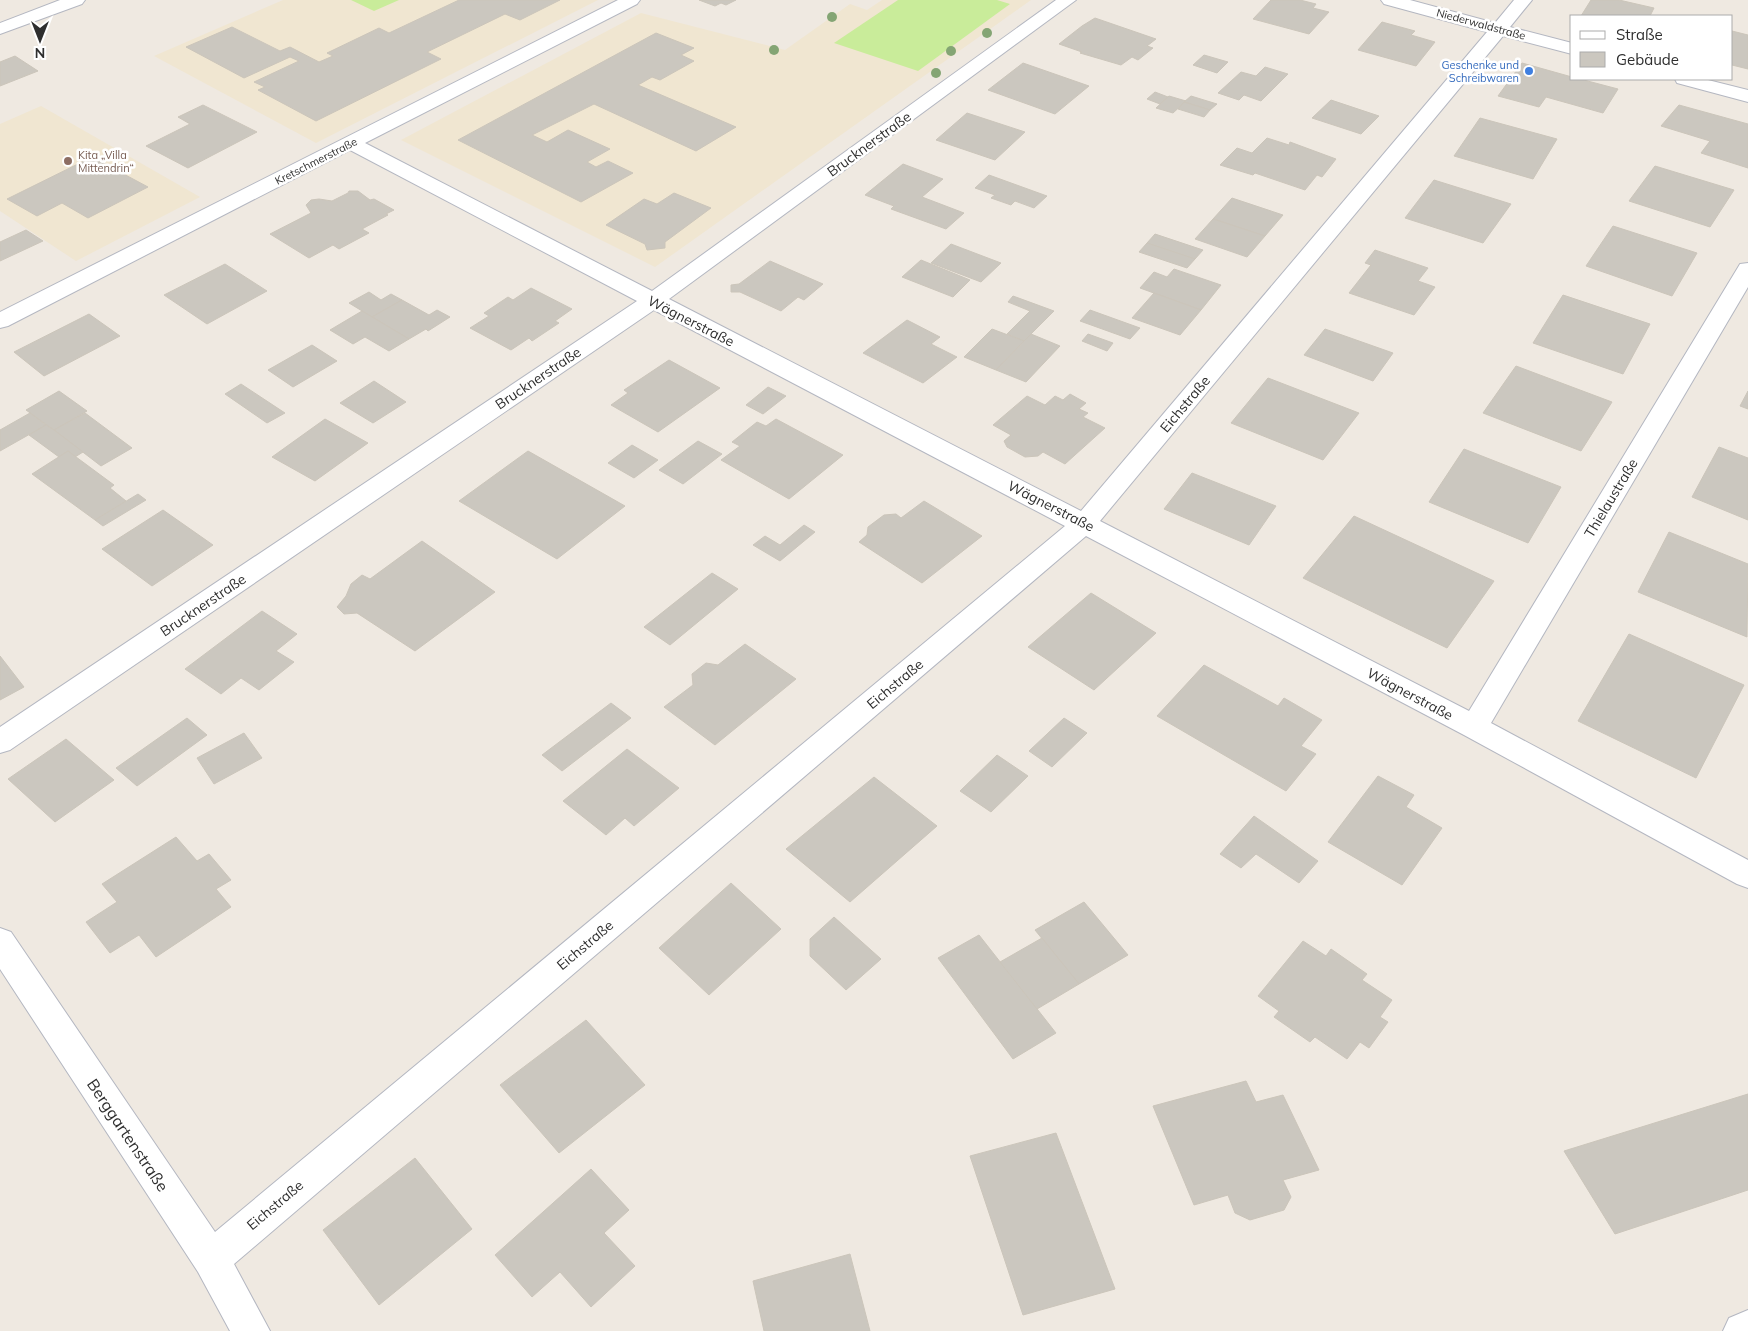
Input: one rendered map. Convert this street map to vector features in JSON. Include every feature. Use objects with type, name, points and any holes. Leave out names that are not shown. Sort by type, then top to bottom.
[{"type":"street","points":[[0,29],[76,0]]},
{"type":"street","name":"Kretschmerstraße","points":[[0,321],[631,0]]},
{"type":"street","name":"Brucknerstraße","points":[[0,742],[652,301],[1066,0]]},
{"type":"street","name":"Niederwaldstraße","points":[[1390,0],[1570,48]]},
{"type":"street","name":"Eichstraße","points":[[211,1259],[1085,523],[1523,0]]},
{"type":"street","points":[[1688,80],[1748,96]]},
{"type":"street","name":"Wägnerstraße","points":[[352,143],[652,301],[1085,523],[1474,727],[1748,875]]},
{"type":"street","name":"Thielaustraße","points":[[1474,727],[1748,269]]},
{"type":"street","name":"Berggartenstraße","points":[[0,942],[211,1259],[251,1331]]},
{"type":"street","points":[[1742,1331],[1748,1329]]},
{"type":"shaded area","points":[[283,0],[598,0],[316,143],[154,56]]},
{"type":"shaded area","points":[[882,0],[1031,0],[655,267],[401,140],[641,13],[785,50],[850,4],[867,10]]},
{"type":"shaded area","name":"Kita „Villa Mittendrin“","points":[[41,106],[200,197],[76,261],[0,211],[0,124]]},
{"type":"green space","points":[[351,0],[399,0],[374,11]]},
{"type":"green space","points":[[898,0],[997,0],[1010,4],[918,71],[834,43]]},
{"type":"building","points":[[459,0],[560,0],[520,20],[505,14],[427,52],[441,59],[316,121],[258,90],[265,87],[254,82],[299,61],[290,57],[244,78],[186,47],[232,27],[280,51],[290,47],[319,62],[333,56],[327,53],[379,28],[389,33]]},
{"type":"building","points":[[699,0],[736,0],[726,5],[721,3],[715,6]]},
{"type":"building","points":[[1271,0],[1300,0],[1316,4],[1313,8],[1329,12],[1309,34],[1253,19]]},
{"type":"building","points":[[1591,0],[1619,0],[1654,8],[1650,15],[1582,15]]},
{"type":"building","points":[[1095,18],[1156,39],[1147,46],[1153,48],[1138,60],[1132,57],[1121,65],[1080,53],[1082,52],[1059,44]]},
{"type":"building","points":[[1382,22],[1415,31],[1411,35],[1435,42],[1416,66],[1358,50]]},
{"type":"building","points":[[1733,31],[1748,35],[1748,69],[1733,65]]},
{"type":"building","points":[[656,33],[694,48],[681,55],[694,61],[660,80],[652,77],[638,85],[736,127],[696,151],[594,104],[532,135],[547,142],[568,130],[610,149],[587,162],[596,167],[608,161],[633,173],[581,202],[458,140]]},
{"type":"building","points":[[1204,55],[1228,62],[1217,73],[1193,65]]},
{"type":"building","points":[[15,56],[38,71],[0,86],[0,62]]},
{"type":"building","points":[[1023,63],[1089,86],[1055,114],[988,90]]},
{"type":"building","points":[[1522,63],[1570,76],[1570,80],[1584,80],[1618,89],[1603,113],[1546,97],[1539,107],[1498,96]]},
{"type":"building","points":[[1265,67],[1288,74],[1261,101],[1244,95],[1239,100],[1218,93],[1241,72],[1256,76]]},
{"type":"building","points":[[1155,92],[1168,97],[1160,104],[1147,99]]},
{"type":"building","points":[[1169,96],[1186,101],[1173,113],[1156,108]]},
{"type":"building","points":[[1191,96],[1217,104],[1210,110],[1184,102]]},
{"type":"building","points":[[1331,100],[1379,116],[1361,134],[1312,118]]},
{"type":"building","points":[[1184,102],[1210,110],[1204,117],[1178,109]]},
{"type":"building","points":[[203,105],[257,132],[188,168],[146,146],[190,124],[178,117]]},
{"type":"building","points":[[1679,105],[1748,124],[1748,168],[1701,153],[1710,141],[1661,126]]},
{"type":"building","points":[[967,113],[1025,132],[995,160],[936,140]]},
{"type":"building","points":[[1480,118],[1557,139],[1533,179],[1454,156]]},
{"type":"building","points":[[1267,138],[1289,145],[1290,142],[1336,159],[1322,177],[1317,175],[1305,190],[1255,173],[1253,175],[1220,165],[1237,148],[1252,153]]},
{"type":"building","points":[[92,157],[148,187],[88,218],[62,203],[37,216],[7,199]]},
{"type":"building","points":[[903,164],[943,179],[922,197],[964,213],[946,229],[891,209],[894,206],[865,195]]},
{"type":"building","points":[[1655,166],[1734,190],[1710,227],[1629,201]]},
{"type":"building","points":[[989,175],[1047,196],[1034,208],[1015,201],[1011,205],[991,198],[995,195],[975,188]]},
{"type":"building","points":[[1434,180],[1511,204],[1483,243],[1405,218]]},
{"type":"building","points":[[349,191],[358,191],[370,200],[374,199],[394,210],[362,229],[369,233],[339,249],[333,245],[309,258],[270,234],[311,213],[306,205],[311,200],[332,201]]},
{"type":"building","points":[[674,193],[711,208],[665,242],[665,248],[647,250],[645,244],[606,225],[644,199],[657,204]]},
{"type":"building","points":[[1232,198],[1283,215],[1265,236],[1213,219]]},
{"type":"building","points":[[1213,219],[1265,236],[1247,257],[1195,239]]},
{"type":"building","points":[[1613,226],[1697,253],[1672,296],[1586,266]]},
{"type":"building","points":[[26,230],[43,241],[0,261],[0,242]]},
{"type":"building","points":[[1155,234],[1203,250],[1195,259],[1147,243]]},
{"type":"building","points":[[1147,243],[1195,259],[1187,268],[1139,252]]},
{"type":"building","points":[[951,244],[1001,263],[981,282],[931,263]]},
{"type":"building","points":[[1375,250],[1428,268],[1418,281],[1435,287],[1414,315],[1349,293],[1371,265],[1365,263]]},
{"type":"building","points":[[921,260],[970,280],[953,297],[902,277]]},
{"type":"building","points":[[770,261],[823,284],[804,300],[798,297],[781,311],[740,292],[731,292],[731,285],[739,284]]},
{"type":"building","points":[[225,264],[267,291],[207,324],[164,295]]},
{"type":"building","points":[[1174,269],[1221,285],[1201,310],[1140,288],[1154,272],[1167,277]]},
{"type":"building","points":[[531,288],[572,309],[555,321],[559,323],[532,341],[529,338],[511,350],[470,328],[489,316],[484,313],[508,297],[513,300]]},
{"type":"building","points":[[369,292],[381,300],[391,294],[402,300],[372,317],[349,303]]},
{"type":"building","points":[[1154,293],[1201,310],[1180,335],[1132,318]]},
{"type":"building","points":[[1563,295],[1650,324],[1623,374],[1533,343]]},
{"type":"building","points":[[1013,296],[1054,311],[1024,341],[1007,334],[1030,311],[1008,302]]},
{"type":"building","points":[[402,300],[429,315],[437,310],[450,317],[428,331],[426,329],[409,339],[372,317]]},
{"type":"building","points":[[1090,310],[1140,328],[1130,339],[1080,321]]},
{"type":"building","points":[[362,311],[409,339],[389,351],[365,337],[353,344],[330,330]]},
{"type":"building","points":[[89,314],[120,336],[44,376],[14,352]]},
{"type":"building","points":[[907,320],[940,337],[931,344],[957,357],[923,383],[863,353]]},
{"type":"building","points":[[992,329],[1024,341],[996,370],[964,357]]},
{"type":"building","points":[[1325,329],[1393,353],[1373,381],[1304,355]]},
{"type":"building","points":[[1031,334],[1060,346],[1026,382],[996,370]]},
{"type":"building","points":[[1088,334],[1113,343],[1107,351],[1082,341]]},
{"type":"building","points":[[312,345],[337,361],[293,387],[268,370]]},
{"type":"building","points":[[669,360],[720,388],[658,432],[611,405],[628,393],[624,390]]},
{"type":"building","points":[[1516,366],[1612,402],[1581,451],[1483,413]]},
{"type":"building","points":[[1268,378],[1359,413],[1323,460],[1231,423]]},
{"type":"building","points":[[374,381],[406,402],[373,423],[340,403]]},
{"type":"building","points":[[241,384],[285,413],[267,423],[225,394]]},
{"type":"building","points":[[768,387],[786,396],[763,414],[746,405]]},
{"type":"building","points":[[59,391],[87,411],[54,430],[26,410]]},
{"type":"building","points":[[1748,391],[1748,409],[1740,406]]},
{"type":"building","points":[[1070,394],[1086,403],[1079,409],[1088,413],[1083,417],[1105,428],[1065,464],[1043,452],[1038,456],[1025,457],[1007,447],[1004,441],[1011,435],[993,425],[1027,396],[1045,405],[1055,396],[1063,400]]},
{"type":"building","points":[[30,413],[46,425],[0,451],[0,430]]},
{"type":"building","points":[[85,413],[132,448],[101,466],[54,430]]},
{"type":"building","points":[[325,419],[368,443],[315,481],[272,457]]},
{"type":"building","points":[[776,419],[843,455],[789,499],[721,460],[740,446],[732,442],[757,422],[766,426]]},
{"type":"building","points":[[46,425],[83,452],[75,457],[68,451],[59,457],[29,435]]},
{"type":"building","points":[[698,441],[722,454],[683,484],[659,470]]},
{"type":"building","points":[[632,445],[658,460],[634,478],[608,463]]},
{"type":"building","points":[[1719,447],[1748,458],[1748,520],[1692,497]]},
{"type":"building","points":[[1464,449],[1561,487],[1528,543],[1429,502]]},
{"type":"building","points":[[68,451],[114,485],[110,488],[126,501],[95,520],[32,474]]},
{"type":"building","points":[[528,451],[625,506],[557,559],[459,501]]},
{"type":"building","points":[[1192,473],[1276,506],[1249,545],[1164,509]]},
{"type":"building","points":[[138,494],[146,500],[103,526],[95,520]]},
{"type":"building","points":[[924,501],[982,536],[922,583],[859,542],[867,535],[868,527],[884,515],[896,514],[901,518]]},
{"type":"building","points":[[163,510],[213,545],[152,586],[102,549]]},
{"type":"building","points":[[1354,516],[1494,581],[1447,648],[1303,578]]},
{"type":"building","points":[[804,525],[815,532],[780,561],[753,545],[765,536],[780,545]]},
{"type":"building","points":[[1669,532],[1748,564],[1747,637],[1638,592]]},
{"type":"building","points":[[422,541],[495,592],[415,651],[357,613],[344,614],[337,607],[346,596],[351,584],[362,575],[370,579]]},
{"type":"building","points":[[712,573],[738,589],[670,645],[644,627]]},
{"type":"building","points":[[1091,593],[1156,633],[1094,690],[1028,647]]},
{"type":"building","points":[[262,611],[297,634],[276,651],[294,662],[259,690],[241,678],[221,694],[185,669]]},
{"type":"building","points":[[1629,634],[1744,685],[1696,778],[1578,721]]},
{"type":"building","points":[[745,644],[796,679],[715,745],[664,707],[693,685],[692,674],[706,663],[718,665]]},
{"type":"building","points":[[0,656],[24,687],[0,700]]},
{"type":"building","points":[[1204,665],[1278,706],[1284,698],[1322,720],[1301,746],[1316,754],[1286,791],[1157,716]]},
{"type":"building","points":[[611,703],[631,718],[562,771],[542,755]]},
{"type":"building","points":[[187,718],[207,735],[137,786],[116,768]]},
{"type":"building","points":[[1064,718],[1087,733],[1052,767],[1029,751]]},
{"type":"building","points":[[244,733],[262,758],[214,784],[197,758]]},
{"type":"building","points":[[66,739],[114,780],[55,822],[8,779]]},
{"type":"building","points":[[627,749],[679,788],[634,826],[625,818],[606,835],[563,801]]},
{"type":"building","points":[[997,755],[1028,776],[991,812],[960,791]]},
{"type":"building","points":[[1378,776],[1414,795],[1406,807],[1442,828],[1402,885],[1328,842]]},
{"type":"building","points":[[874,777],[937,826],[850,902],[786,849]]},
{"type":"building","points":[[1254,816],[1318,861],[1299,883],[1256,854],[1241,868],[1220,854]]},
{"type":"building","points":[[176,837],[197,861],[209,854],[231,880],[216,889],[231,907],[156,957],[139,935],[110,953],[86,922],[117,902],[102,884]]},
{"type":"building","points":[[731,883],[781,929],[709,995],[659,948]]},
{"type":"building","points":[[1084,902],[1128,955],[1079,984],[1035,930]]},
{"type":"building","points":[[834,917],[881,959],[846,990],[810,956],[810,939]]},
{"type":"building","points":[[979,935],[1056,1033],[1013,1059],[938,958]]},
{"type":"building","points":[[1042,938],[1079,984],[1037,1009],[1000,962]]},
{"type":"building","points":[[1303,941],[1326,956],[1331,949],[1367,974],[1362,980],[1392,1000],[1380,1017],[1388,1022],[1369,1048],[1360,1042],[1347,1059],[1315,1037],[1310,1042],[1274,1017],[1279,1011],[1258,996]]},
{"type":"building","points":[[586,1020],[645,1085],[559,1153],[500,1085]]},
{"type":"building","points":[[1246,1081],[1256,1102],[1283,1095],[1319,1170],[1283,1180],[1291,1197],[1284,1210],[1250,1220],[1235,1213],[1228,1195],[1194,1205],[1153,1106]]},
{"type":"building","points":[[1748,1094],[1748,1190],[1615,1234],[1564,1151]]},
{"type":"building","points":[[1056,1133],[1115,1289],[1023,1315],[970,1156]]},
{"type":"building","points":[[415,1158],[472,1229],[379,1305],[323,1230]]},
{"type":"building","points":[[591,1169],[629,1210],[604,1233],[635,1266],[591,1307],[560,1272],[532,1297],[495,1255]]},
{"type":"building","points":[[850,1254],[870,1331],[764,1331],[753,1281]]},
{"type":"place","name":"Geschenke und Schreibwaren","points":[[1529,71]]},
{"type":"place","name":"Kita „Villa Mittendrin“","points":[[68,161]]}]
